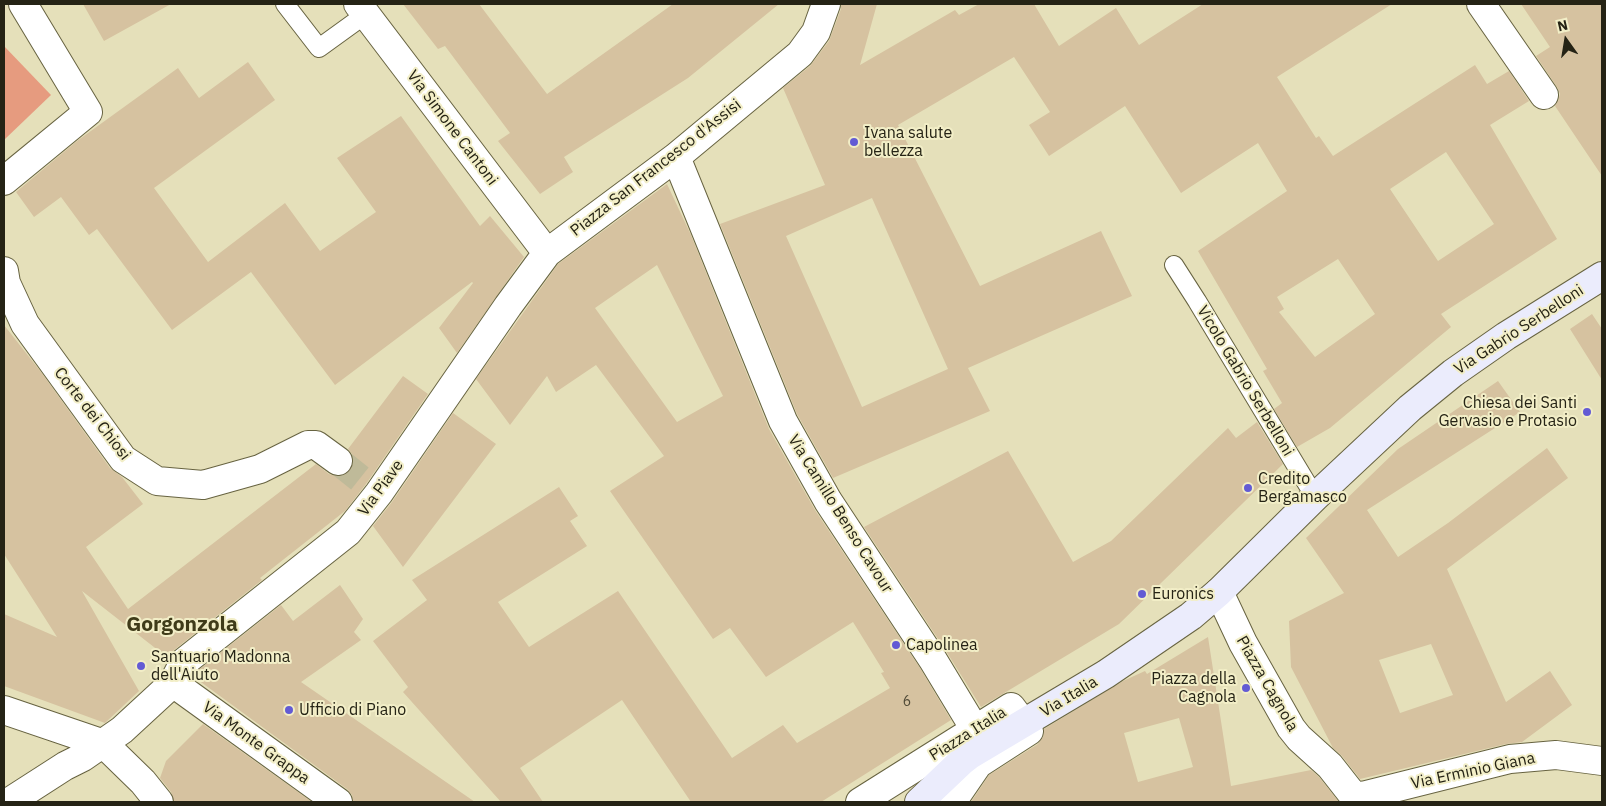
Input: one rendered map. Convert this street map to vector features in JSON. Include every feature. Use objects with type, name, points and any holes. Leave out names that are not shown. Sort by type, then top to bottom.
[{"type":"street","points":[[4,180],[88,112],[23,4]]},
{"type":"street","name":"Piazza San Francesco d'Assisi","points":[[547,253],[676,157],[800,54],[816,32],[826,4]]},
{"type":"street","points":[[1480,4],[1544,95]]},
{"type":"street","name":"Via Simone Cantoni","points":[[362,9],[547,253]]},
{"type":"street","name":"Via Camillo Benso Cavour","points":[[676,157],[783,420],[828,501],[932,660],[980,738]]},
{"type":"street","name":"Via Piave","points":[[9,802],[65,766],[104,744],[122,730],[173,683],[184,662],[340,540],[356,523],[371,487],[547,253]]},
{"type":"street","name":"Corte dei Chiosi","points":[[4,271],[6,282],[24,324],[123,459],[157,482],[203,485],[260,469],[308,445],[316,445],[338,461]]},
{"type":"street","name":"Via Gabrio Serbelloni","points":[[1219,592],[1315,497],[1404,414],[1453,373],[1539,314],[1602,276]]},
{"type":"street","name":"Via Italia","points":[[919,802],[962,762],[980,738],[1023,724],[1106,674],[1191,616],[1219,592]]},
{"type":"street","name":"Piazza Cagnola","points":[[1219,592],[1243,644],[1291,728],[1339,776],[1348,789]]},
{"type":"street","name":"Via Monte Grappa","points":[[173,683],[338,802]]},
{"type":"street","points":[[4,710],[104,744],[143,782],[159,802]]},
{"type":"street","name":"Piazza Italia","points":[[952,802],[978,764],[1029,731],[1023,724]]},
{"type":"street","name":"Piazza Italia","points":[[860,802],[980,738]]},
{"type":"street","name":"Via Erminio Giana","points":[[1348,789],[1352,794],[1366,795],[1488,764],[1531,757],[1556,755],[1602,761]]},
{"type":"lane","points":[[285,4],[319,48],[362,9]]},
{"type":"lane","name":"Vicolo Gabrio Serbelloni","points":[[1174,266],[1315,497]]},
{"type":"shaded area","points":[[4,46],[51,95],[4,140]]},
{"type":"building","points":[[83,4],[171,4],[104,41]]},
{"type":"building","points":[[403,4],[479,4],[547,94],[673,4],[779,4],[688,78],[564,157],[573,172],[540,194],[498,141],[510,133],[445,46],[438,49]]},
{"type":"building","points":[[841,4],[877,4],[860,65],[955,10],[959,15],[979,4],[1034,4],[1059,46],[1116,8],[1139,45],[1203,4],[1392,4],[1277,77],[1316,138],[1319,136],[1333,156],[1475,65],[1487,84],[1509,71],[1529,101],[1490,125],[1557,239],[1441,314],[1451,327],[1330,428],[1297,447],[1274,409],[1282,403],[1263,371],[1267,369],[1198,251],[1287,191],[1258,143],[1181,193],[1125,106],[1049,156],[1029,125],[1050,112],[1014,57],[898,125],[980,286],[1101,231],[1132,296],[968,368],[990,411],[833,478],[797,414],[720,224],[825,185],[783,88],[810,66],[829,41],[841,9]],"holes":[[[1446,152],[1494,224],[1438,261],[1390,189]],[[872,198],[948,369],[862,407],[786,236]],[[1338,259],[1375,314],[1315,357],[1279,312],[1284,309],[1277,297]]]},
{"type":"building","points":[[1521,4],[1602,4],[1602,176],[1555,106],[1560,94],[1536,56],[1550,47]]},
{"type":"building","points":[[248,62],[275,100],[154,188],[208,262],[285,203],[320,251],[376,212],[337,158],[401,116],[480,226],[490,216],[524,257],[457,353],[439,328],[472,282],[335,385],[251,272],[172,330],[97,229],[89,235],[61,197],[34,217],[16,192],[77,141],[178,68],[199,98]]},
{"type":"building","points":[[667,184],[691,235],[769,429],[815,510],[920,668],[951,720],[821,802],[691,802],[622,700],[520,768],[543,802],[501,802],[403,692],[408,687],[373,641],[427,600],[412,580],[559,487],[578,516],[570,521],[587,546],[498,602],[529,647],[618,591],[732,758],[783,725],[797,743],[890,688],[881,673],[884,672],[853,622],[766,677],[730,628],[713,639],[610,491],[664,456],[596,365],[556,392],[547,376],[510,425],[476,379],[558,264]],"holes":[[[657,265],[723,396],[677,422],[595,308]]]},
{"type":"building","points":[[1592,314],[1602,329],[1602,380],[1570,329]]},
{"type":"building","points":[[4,325],[41,372],[110,468],[122,477],[143,504],[86,547],[128,609],[316,464],[329,474],[336,476],[344,475],[350,471],[354,462],[352,454],[348,449],[403,376],[428,394],[366,484],[345,511],[260,578],[262,580],[174,650],[168,658],[82,591],[139,691],[105,723],[4,686],[4,614],[57,637],[4,554]]},
{"type":"building","points":[[1498,381],[1520,412],[1367,510],[1398,557],[1448,523],[1547,448],[1568,478],[1447,569],[1506,702],[1550,671],[1572,705],[1522,742],[1506,744],[1360,779],[1342,756],[1333,748],[1291,667],[1289,621],[1344,593],[1306,538],[1398,449]],"holes":[[[1431,644],[1453,695],[1400,713],[1379,660]]]},
{"type":"building","points":[[453,413],[496,444],[403,567],[373,526],[392,502]]},
{"type":"building","points":[[1257,422],[1283,464],[1119,624],[981,707],[864,527],[1008,451],[1073,562],[1111,541],[1228,428],[1236,438]]},
{"type":"building","name":"Ufficio di Piano","points":[[340,585],[363,619],[354,632],[361,640],[301,682],[475,802],[353,802],[352,795],[347,789],[194,677],[196,672],[281,605],[293,621]]},
{"type":"building","points":[[1208,637],[1231,786],[1311,770],[1339,802],[971,802],[989,775],[1038,744],[1043,737],[1044,729],[1123,681],[1145,671],[1147,674]],"holes":[[[1179,718],[1193,767],[1138,782],[1124,733]]]},
{"type":"building","points":[[203,724],[312,802],[174,802],[171,792],[160,778],[166,761]]},
{"type":"tunnel","points":[[338,461],[363,481]]},
{"type":"place","name":"Ivana salute bellezza","points":[[854,142]]},
{"type":"place","name":"Chiesa dei Santi Gervasio e Protasio","points":[[1587,412]]},
{"type":"place","name":"Credito Bergamasco","points":[[1248,488]]},
{"type":"place","name":"Euronics","points":[[1142,594]]},
{"type":"place","name":"Capolinea","points":[[896,645]]},
{"type":"place","name":"Santuario Madonna dell'Aiuto","points":[[141,666]]},
{"type":"place","name":"Piazza della Cagnola","points":[[1246,688]]},
{"type":"place","name":"Ufficio di Piano","points":[[289,710]]},
{"type":"district","name":"Gorgonzola","points":[[182,625]]}]
